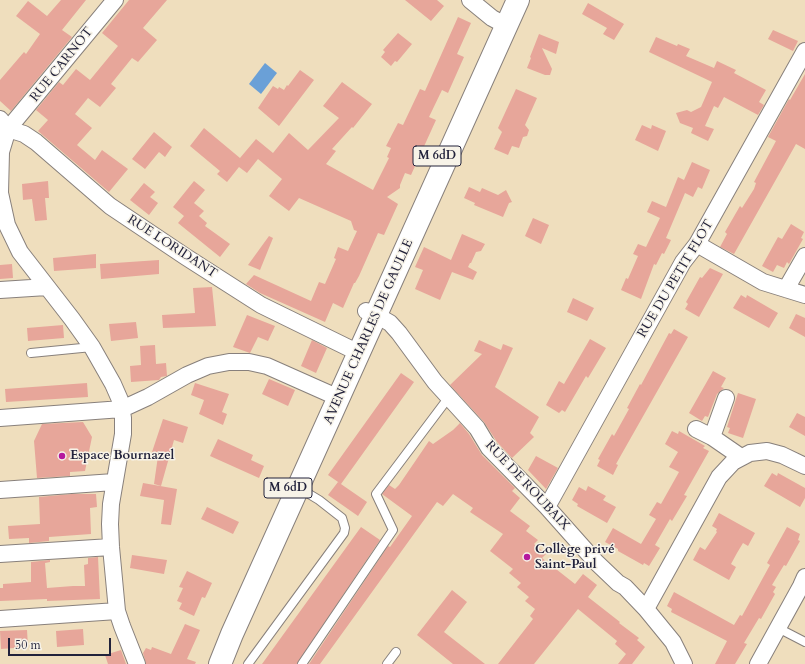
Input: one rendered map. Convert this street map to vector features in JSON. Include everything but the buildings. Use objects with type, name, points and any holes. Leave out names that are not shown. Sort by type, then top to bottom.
[{"type":"main road","name":"AVENUE CHARLES DE GAULLE","points":[[502,24],[507,0]]},
{"type":"main road","name":"AVENUE CHARLES DE GAULLE","points":[[210,664],[355,351],[502,24],[518,0]]},
{"type":"main road","name":"AVENUE CHARLES DE GAULLE","points":[[220,664],[298,488],[334,396]]},
{"type":"street","name":"RUE CARNOT","points":[[4,124],[114,0]]},
{"type":"street","points":[[470,0],[502,24]]},
{"type":"street","name":"RUE DU PETIT FLOT","points":[[547,507],[683,262],[697,244],[805,51]]},
{"type":"street","points":[[4,124],[0,152],[0,193],[3,225],[20,252],[92,347],[113,384],[120,400],[122,409],[123,434],[110,513],[111,547],[117,611],[137,664]]},
{"type":"street","name":"RUE LORIDANT","points":[[4,124],[36,142],[110,206],[251,299],[355,351]]},
{"type":"street","points":[[697,244],[763,282],[805,295]]},
{"type":"street","points":[[786,289],[805,256]]},
{"type":"street","points":[[0,290],[47,287]]},
{"type":"street","name":"RUE DE ROUBAIX","points":[[371,313],[390,323],[435,382],[477,428],[489,448],[547,507],[596,562],[625,587],[646,609],[672,642],[684,664]]},
{"type":"street","points":[[0,418],[122,409],[148,398],[192,372],[208,366],[229,362],[244,362],[267,366],[334,396]]},
{"type":"street","points":[[712,437],[726,398]]},
{"type":"street","points":[[696,429],[712,437],[741,457]]},
{"type":"street","points":[[646,609],[719,477],[733,462],[750,453],[774,452],[805,466]]},
{"type":"street","points":[[0,490],[114,482]]},
{"type":"street","points":[[0,554],[111,547]]},
{"type":"street","points":[[758,664],[805,577]]},
{"type":"street","points":[[0,619],[117,611]]},
{"type":"lane","points":[[31,353],[92,347]]},
{"type":"lane","points":[[302,664],[393,530],[376,494],[449,397]]},
{"type":"lane","points":[[248,664],[344,533],[345,528],[342,518],[319,500],[298,488]]},
{"type":"lane","points":[[778,628],[805,642]]},
{"type":"lane","points":[[387,664],[396,652]]},
{"type":"water","points":[[265,63],[277,73],[261,94],[249,84]]},
{"type":"place","name":"Espace Bournazel","points":[[62,456]]},
{"type":"place","name":"Collège privé Saint-Paul","points":[[527,557]]}]
